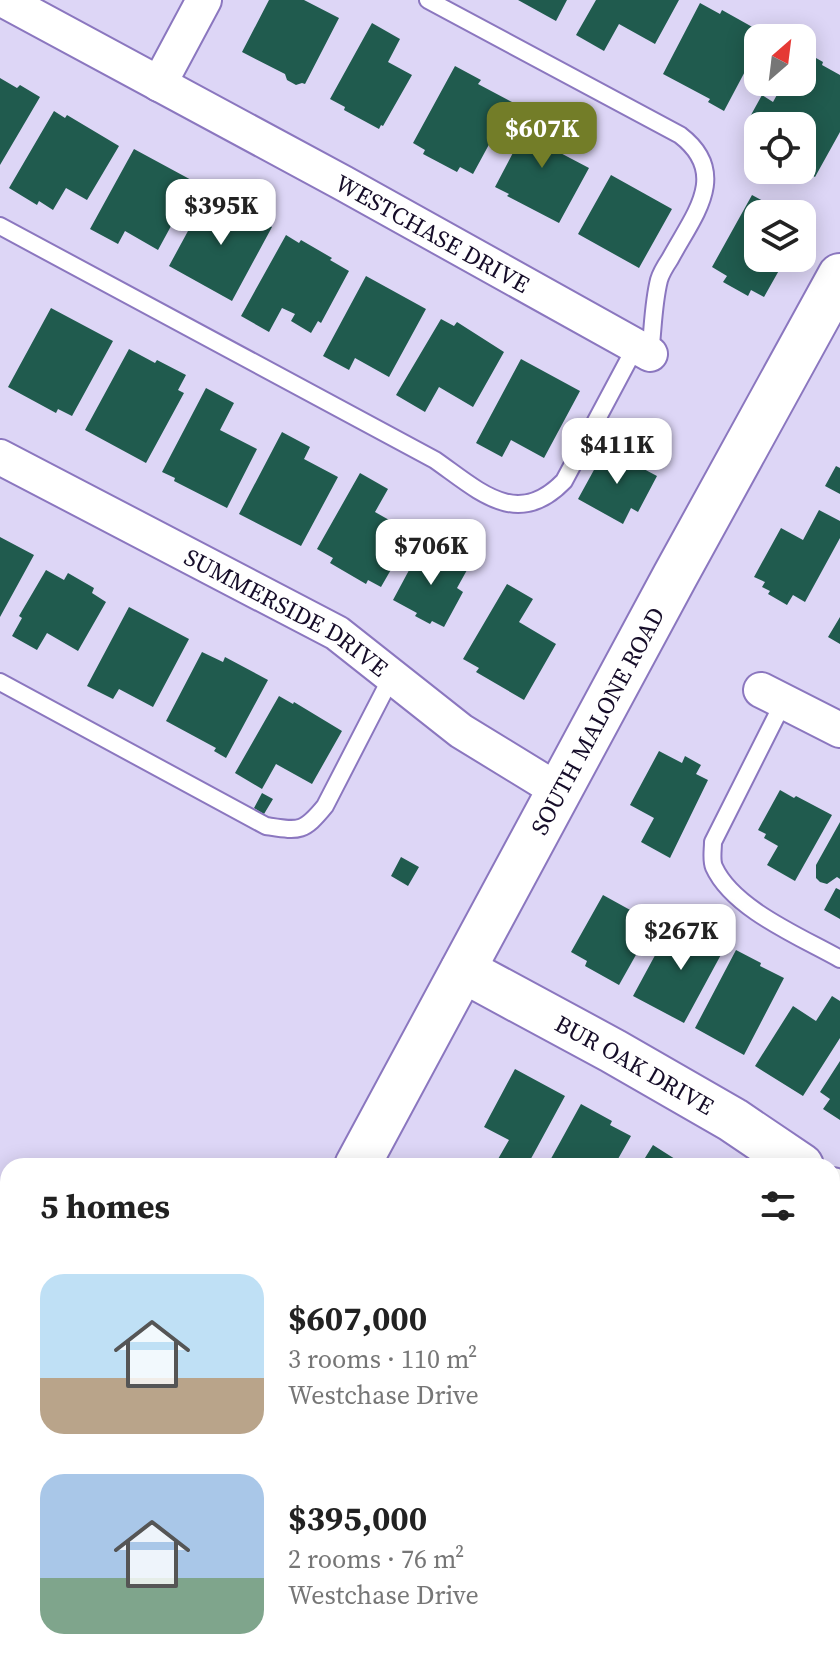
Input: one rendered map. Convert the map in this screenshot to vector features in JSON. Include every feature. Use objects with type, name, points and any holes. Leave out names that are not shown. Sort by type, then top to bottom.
[{"type":"street","name":"WESTCHASE DRIVE","points":[[4,0],[643,350]]},
{"type":"street","points":[[159,84],[204,0]]},
{"type":"street","name":"SOUTH MALONE ROAD","points":[[361,1158],[559,791],[838,286]]},
{"type":"street","name":"SUMMERSIDE DRIVE","points":[[0,457],[337,633],[461,731],[559,791]]},
{"type":"street","points":[[773,696],[840,730]]},
{"type":"street","name":"BUR OAK DRIVE","points":[[463,970],[733,1120],[789,1158]]},
{"type":"lane","points":[[0,226],[435,460],[488,497],[521,505],[537,501],[552,493],[564,481],[643,350],[659,278],[699,205],[705,190],[706,174],[702,158],[693,145],[680,135],[428,0]]},
{"type":"lane","points":[[0,682],[266,826],[295,831],[312,821],[325,806],[392,676]]},
{"type":"lane","points":[[773,696],[713,842],[712,865],[726,886],[748,908],[840,959]]},
{"type":"building","points":[[269,0],[304,0],[339,18],[305,84],[296,85],[287,80],[285,74],[242,52]]},
{"type":"building","points":[[518,0],[567,0],[556,21]]},
{"type":"building","points":[[596,0],[679,0],[655,44],[619,24],[604,51],[576,35]]},
{"type":"building","points":[[700,3],[720,14],[722,10],[747,24],[744,24],[744,73],[724,111],[708,102],[710,99],[663,74]]},
{"type":"building","points":[[372,23],[400,39],[388,62],[412,75],[379,129],[330,99]]},
{"type":"building","points":[[816,58],[840,75],[840,132],[816,175],[816,112],[753,112],[761,96],[773,102],[776,96],[816,96]]},
{"type":"building","points":[[455,66],[481,80],[478,84],[512,102],[473,174],[460,167],[457,172],[423,154],[425,150],[413,143]]},
{"type":"building","points":[[0,78],[40,97],[0,165]]},
{"type":"building","points":[[536,109],[564,124],[551,148],[589,168],[559,223],[495,187]]},
{"type":"building","points":[[54,111],[65,118],[67,115],[119,146],[87,200],[66,188],[53,210],[39,201],[37,205],[9,188]]},
{"type":"building","points":[[134,149],[195,182],[158,250],[125,231],[118,244],[90,229]]},
{"type":"building","points":[[611,175],[672,209],[639,268],[578,234]]},
{"type":"building","points":[[207,196],[228,207],[230,203],[272,227],[232,301],[169,266]]},
{"type":"building","points":[[744,209],[744,272],[778,272],[764,297],[751,290],[748,296],[723,282],[727,276],[712,267]]},
{"type":"building","points":[[286,235],[299,243],[301,240],[349,271],[321,323],[318,321],[311,333],[291,321],[295,314],[282,308],[269,332],[241,316]]},
{"type":"building","points":[[366,276],[426,309],[389,377],[355,358],[349,370],[323,356]]},
{"type":"building","points":[[51,308],[113,341],[72,416],[58,409],[56,413],[8,387]]},
{"type":"building","points":[[441,319],[454,326],[457,322],[504,352],[473,407],[439,387],[425,412],[396,395]]},
{"type":"building","points":[[129,349],[186,375],[178,390],[184,393],[146,463],[85,430]]},
{"type":"building","points":[[521,359],[580,391],[544,458],[511,440],[502,457],[476,443]]},
{"type":"building","points":[[206,388],[234,403],[220,430],[257,449],[227,508],[162,472]]},
{"type":"building","points":[[282,432],[310,447],[304,459],[338,477],[301,546],[239,514]]},
{"type":"building","points":[[606,448],[631,461],[633,458],[642,463],[640,467],[657,476],[638,512],[631,508],[623,524],[578,499]]},
{"type":"building","points":[[836,466],[840,468],[840,494],[825,486]]},
{"type":"building","points":[[360,473],[388,489],[375,512],[412,533],[381,587],[368,580],[366,584],[330,563],[333,558],[317,549]]},
{"type":"building","points":[[819,510],[840,521],[840,538],[805,602],[793,595],[787,605],[768,594],[770,591],[762,587],[765,582],[754,577],[781,528],[803,540]]},
{"type":"building","points":[[0,537],[34,555],[0,617]]},
{"type":"building","points":[[422,546],[467,570],[457,588],[463,592],[444,627],[432,621],[430,624],[393,600]]},
{"type":"building","points":[[46,570],[64,580],[68,573],[94,588],[92,593],[106,602],[78,651],[47,633],[37,650],[12,636],[22,618],[19,616]]},
{"type":"building","points":[[507,584],[533,599],[519,622],[556,644],[524,700],[476,672],[479,668],[463,659]]},
{"type":"building","points":[[129,607],[189,639],[153,707],[119,689],[113,699],[87,686]]},
{"type":"building","points":[[840,617],[840,644],[828,637]]},
{"type":"building","points":[[202,652],[223,662],[225,657],[268,680],[226,758],[214,751],[216,748],[166,721]]},
{"type":"building","points":[[279,696],[342,731],[312,784],[276,764],[262,789],[235,773]]},
{"type":"building","points":[[659,751],[682,763],[685,756],[701,765],[696,774],[708,780],[670,858],[641,842],[654,818],[630,805]]},
{"type":"building","points":[[780,790],[832,815],[795,881],[767,865],[778,846],[764,838],[766,834],[758,830]]},
{"type":"building","points":[[262,793],[273,799],[264,814],[254,808]]},
{"type":"building","points":[[840,822],[840,879],[837,877],[827,884],[816,878],[816,865]]},
{"type":"building","points":[[401,857],[419,867],[408,886],[391,876]]},
{"type":"building","points":[[836,888],[840,890],[840,919],[824,910]]},
{"type":"building","points":[[603,895],[655,921],[619,985],[585,966],[587,961],[571,952]]},
{"type":"building","points":[[702,923],[730,938],[684,1023],[633,996],[666,935],[689,947]]},
{"type":"building","points":[[736,950],[784,978],[744,1055],[695,1028]]},
{"type":"building","points":[[832,996],[840,1001],[840,1038],[803,1096],[755,1066],[793,1006],[816,1021]]},
{"type":"building","points":[[840,1061],[840,1120],[823,1109],[830,1099],[820,1092]]},
{"type":"building","points":[[515,1069],[565,1096],[531,1158],[499,1158],[509,1140],[484,1127]]},
{"type":"building","points":[[581,1104],[631,1136],[619,1158],[551,1158]]},
{"type":"building","points":[[653,1145],[673,1158],[645,1158]]}]
